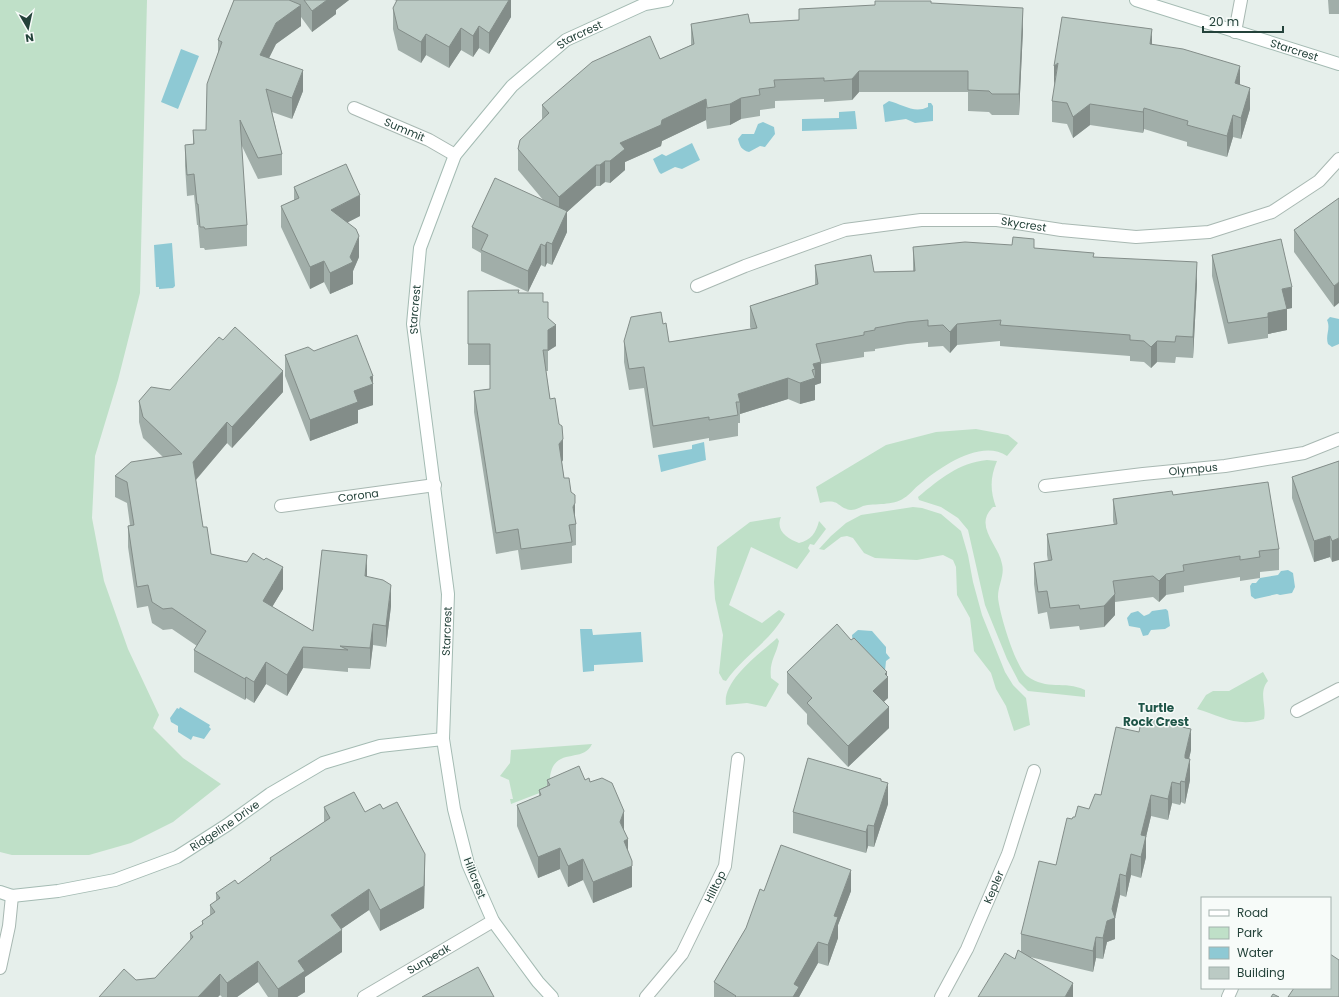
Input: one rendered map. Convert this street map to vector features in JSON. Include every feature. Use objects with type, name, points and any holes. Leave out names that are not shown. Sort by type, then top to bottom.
[{"type":"street","name":"Starcrest","points":[[443,739],[448,594],[413,324],[420,248],[455,155],[512,86],[566,40],[645,4],[667,0]]},
{"type":"street","name":"Starcrest","points":[[1136,0],[1339,64]]},
{"type":"street","points":[[1234,32],[1241,0]]},
{"type":"street","name":"Summit","points":[[354,108],[429,140],[455,155]]},
{"type":"street","name":"Skycrest","points":[[697,286],[745,266],[845,230],[921,220],[997,220],[1062,230],[1136,237],[1209,232],[1272,212],[1319,181],[1339,158]]},
{"type":"street","name":"Olympus","points":[[1045,486],[1225,466],[1304,453],[1339,439]]},
{"type":"street","name":"Corona","points":[[280,506],[435,485]]},
{"type":"street","points":[[1296,711],[1339,689]]},
{"type":"street","name":"Ridgeline Drive","points":[[0,892],[12,896],[58,891],[115,880],[177,857],[227,825],[270,794],[323,763],[380,746],[443,739]]},
{"type":"street","name":"Hillcrest","points":[[443,739],[454,809],[468,864],[493,921],[538,982],[552,997]]},
{"type":"street","name":"Hilltop","points":[[646,997],[682,954],[726,866],[738,759]]},
{"type":"street","name":"Kepler","points":[[941,997],[967,949],[1008,854],[1034,771]]},
{"type":"street","points":[[0,968],[9,926],[12,896]]},
{"type":"street","name":"Sunpeak","points":[[364,997],[493,921]]},
{"type":"green space","points":[[0,0],[147,0],[140,293],[118,380],[95,456],[92,518],[104,581],[128,649],[159,715],[153,728],[183,758],[221,784],[173,822],[131,843],[89,855],[12,855],[0,852]]},
{"type":"green space","points":[[976,429],[1008,435],[1018,443],[1007,456],[997,451],[985,451],[961,457],[938,470],[900,501],[868,505],[851,510],[846,509],[835,502],[820,503],[816,487],[886,445],[936,432]]},
{"type":"green space","points":[[987,460],[997,461],[992,478],[993,495],[996,507],[993,507],[988,514],[986,528],[1000,557],[1003,568],[998,597],[1004,626],[1013,651],[1022,670],[1027,676],[1042,683],[1077,687],[1085,690],[1085,697],[1028,691],[1019,682],[1007,659],[985,605],[968,530],[958,518],[941,507],[919,500],[918,497],[958,468]]},
{"type":"green space","points":[[913,507],[922,508],[941,514],[961,531],[982,615],[1005,672],[1013,685],[1026,698],[1030,725],[1014,731],[1006,706],[996,689],[991,673],[974,651],[970,618],[957,595],[956,567],[953,560],[943,555],[917,560],[875,558],[864,553],[853,538],[847,536],[841,537],[824,550],[819,549],[846,523],[861,515]]},
{"type":"green space","points":[[781,517],[781,530],[787,537],[799,543],[810,538],[819,521],[826,529],[814,545],[810,544],[808,548],[810,551],[797,569],[751,547],[729,605],[762,623],[779,610],[785,614],[779,624],[765,640],[740,664],[726,681],[723,680],[719,673],[723,635],[715,599],[714,582],[717,547],[750,522]]},
{"type":"green space","points":[[777,638],[779,641],[771,667],[771,678],[779,684],[766,707],[747,703],[726,705],[726,696],[736,677],[753,659]]},
{"type":"green space","points":[[1263,672],[1268,681],[1265,685],[1263,695],[1264,719],[1238,722],[1197,709],[1206,695],[1213,691],[1229,691]]},
{"type":"green space","points":[[592,744],[588,750],[563,758],[557,762],[550,777],[555,787],[511,804],[510,799],[513,799],[509,780],[500,776],[510,763],[511,750]]},
{"type":"water","points":[[181,49],[199,56],[178,109],[161,102]]},
{"type":"water","points":[[889,101],[913,109],[923,109],[928,107],[928,103],[931,103],[933,106],[933,121],[915,123],[906,119],[885,122],[883,105]]},
{"type":"water","points":[[855,111],[857,129],[802,131],[802,119],[839,118],[839,112]]},
{"type":"water","points":[[763,122],[774,127],[775,134],[765,147],[760,146],[749,152],[744,150],[740,146],[738,139],[742,134],[754,134],[758,124]]},
{"type":"water","points":[[692,143],[700,160],[682,169],[675,167],[661,174],[659,172],[653,159],[662,154],[666,156]]},
{"type":"water","points":[[172,243],[175,286],[173,288],[159,289],[159,287],[156,287],[154,245]]},
{"type":"water","points":[[1330,317],[1339,319],[1339,344],[1332,347],[1327,341],[1327,320]]},
{"type":"water","points":[[704,442],[706,460],[661,472],[658,455],[692,449],[692,445]]},
{"type":"water","points":[[1288,570],[1293,573],[1295,587],[1292,593],[1277,594],[1255,599],[1251,596],[1250,586],[1252,583],[1256,583],[1260,578],[1278,575],[1281,571]]},
{"type":"water","points":[[1166,609],[1168,611],[1170,626],[1165,629],[1151,630],[1148,635],[1143,636],[1140,628],[1129,626],[1127,618],[1131,613],[1138,611],[1144,616],[1152,611]]},
{"type":"water","points":[[580,629],[592,629],[593,635],[641,632],[643,662],[594,665],[594,671],[583,672]]},
{"type":"water","points":[[858,630],[872,631],[886,647],[886,653],[890,658],[886,661],[885,671],[853,645],[852,635]]},
{"type":"water","points":[[180,707],[210,725],[209,727],[211,729],[204,739],[193,736],[191,740],[178,732],[178,726],[171,722],[170,718],[177,708],[179,709]]},
{"type":"building","points":[[234,0],[289,0],[301,5],[276,23],[260,55],[303,70],[292,98],[266,89],[282,154],[258,158],[240,120],[247,225],[205,229],[204,227],[200,227],[194,174],[187,175],[185,145],[194,144],[193,130],[206,130],[207,84],[222,42],[218,40]]},
{"type":"building","points":[[304,0],[327,0],[312,11]]},
{"type":"building","points":[[397,0],[509,0],[489,33],[479,26],[473,36],[461,28],[449,47],[426,34],[421,42],[398,29],[393,8]]},
{"type":"building","points":[[875,1],[931,1],[931,3],[1023,8],[1019,94],[992,94],[989,91],[968,90],[968,71],[859,71],[852,79],[824,81],[824,78],[774,80],[775,87],[759,89],[760,95],[741,98],[730,104],[707,108],[706,99],[662,120],[661,125],[620,143],[625,149],[610,161],[605,161],[600,165],[596,165],[559,197],[518,149],[520,140],[549,113],[542,105],[592,62],[650,36],[660,59],[694,44],[691,24],[748,14],[750,23],[799,20],[799,9],[875,5]]},
{"type":"building","points":[[1062,17],[1152,29],[1150,44],[1183,49],[1240,66],[1235,83],[1250,88],[1241,118],[1233,115],[1227,136],[1187,125],[1188,121],[1144,108],[1143,112],[1090,104],[1073,117],[1067,103],[1052,101],[1058,63],[1054,66]]},
{"type":"building","points":[[346,164],[360,195],[331,210],[356,229],[359,236],[350,257],[353,262],[330,273],[324,261],[310,267],[281,206],[299,198],[294,187]]},
{"type":"building","points":[[495,178],[567,211],[552,244],[547,242],[545,246],[541,244],[528,271],[481,250],[488,235],[472,227]]},
{"type":"building","points":[[1339,198],[1339,282],[1334,286],[1294,230]]},
{"type":"building","points":[[1013,237],[1034,239],[1034,248],[1094,253],[1093,257],[1197,262],[1193,337],[1176,336],[1175,342],[1157,341],[1151,347],[1144,341],[1130,340],[1130,335],[1000,325],[1001,320],[957,324],[950,332],[943,325],[928,326],[928,320],[907,322],[875,328],[875,330],[864,332],[864,335],[816,344],[821,362],[813,364],[815,369],[812,370],[815,378],[800,383],[788,378],[738,394],[740,402],[736,402],[738,415],[709,420],[709,417],[653,426],[644,367],[629,369],[624,341],[631,317],[661,312],[663,324],[666,323],[669,342],[757,328],[750,306],[818,284],[815,265],[871,255],[874,272],[915,271],[913,247],[965,242],[1012,245]]},
{"type":"building","points":[[1281,239],[1292,287],[1282,289],[1287,309],[1268,313],[1268,317],[1228,323],[1212,255]]},
{"type":"building","points":[[519,290],[518,293],[543,293],[543,302],[548,302],[548,318],[556,325],[548,330],[548,350],[543,350],[550,399],[555,398],[559,424],[562,426],[563,439],[559,444],[564,478],[569,478],[571,492],[575,495],[575,503],[573,507],[576,524],[569,525],[572,542],[521,549],[518,529],[496,533],[474,391],[490,389],[490,344],[468,344],[468,291]]},
{"type":"building","points":[[235,327],[283,371],[232,427],[227,422],[193,462],[203,527],[207,527],[211,554],[247,562],[253,553],[264,560],[266,558],[283,567],[263,601],[313,631],[322,550],[367,555],[365,576],[383,580],[391,585],[386,626],[373,624],[370,648],[340,646],[348,650],[303,647],[287,675],[266,662],[254,682],[246,677],[245,679],[194,650],[206,631],[172,608],[163,609],[152,602],[148,585],[137,587],[128,526],[134,525],[127,482],[115,476],[131,462],[182,454],[143,417],[139,401],[151,387],[170,390],[219,337],[223,340]]},
{"type":"building","points":[[357,335],[373,376],[370,377],[373,384],[354,391],[358,402],[310,420],[285,355],[308,347],[314,351]]},
{"type":"building","points":[[1339,461],[1339,538],[1332,541],[1330,536],[1314,541],[1292,477]]},
{"type":"building","points":[[1268,482],[1279,549],[1259,551],[1260,557],[1240,560],[1240,556],[1183,565],[1184,571],[1166,574],[1159,581],[1153,576],[1113,581],[1115,594],[1104,606],[1080,609],[1079,605],[1050,608],[1047,591],[1038,592],[1034,563],[1052,560],[1047,534],[1117,524],[1113,499],[1172,491],[1173,495]]},
{"type":"building","points":[[837,624],[851,640],[854,638],[887,672],[885,674],[888,677],[873,691],[889,707],[848,746],[807,703],[812,698],[787,672]]},
{"type":"building","points":[[1146,719],[1191,729],[1185,755],[1185,758],[1190,759],[1185,782],[1181,781],[1180,784],[1172,782],[1168,799],[1151,795],[1141,835],[1146,836],[1141,857],[1131,854],[1126,876],[1120,874],[1112,909],[1115,918],[1107,921],[1103,938],[1096,937],[1093,951],[1021,934],[1039,861],[1056,865],[1067,818],[1072,819],[1075,817],[1078,806],[1089,809],[1095,794],[1101,795],[1116,727],[1139,732],[1140,727],[1144,727]]},
{"type":"building","points":[[808,758],[881,779],[881,781],[888,783],[874,826],[868,825],[866,832],[793,812]]},
{"type":"building","points":[[579,766],[585,780],[589,778],[590,782],[602,778],[612,783],[624,811],[620,822],[628,839],[624,841],[632,861],[632,866],[593,882],[583,859],[568,866],[560,848],[538,857],[517,805],[541,795],[539,790],[550,785],[547,780]]},
{"type":"building","points":[[354,792],[365,812],[380,804],[383,809],[397,802],[425,854],[424,886],[380,910],[369,889],[331,915],[342,930],[298,961],[305,971],[278,989],[258,961],[227,983],[220,974],[198,997],[99,997],[124,969],[136,980],[155,978],[193,937],[190,933],[203,924],[202,921],[215,912],[210,905],[220,898],[216,893],[235,880],[238,884],[271,860],[270,858],[330,818],[324,807]]},
{"type":"building","points":[[781,845],[851,870],[834,916],[838,917],[828,945],[818,942],[794,984],[799,987],[793,997],[735,997],[736,996],[714,982],[746,928],[760,889],[764,891]]},
{"type":"building","points":[[1018,950],[1073,983],[1065,997],[978,997],[1005,953],[1015,959]]},
{"type":"building","points":[[1331,955],[1339,960],[1339,997],[1288,997],[1293,989],[1331,989]]},
{"type":"building","points":[[478,967],[494,997],[422,997]]},
{"type":"building","points":[[1273,994],[1279,997],[1271,997]]},
{"type":"district","name":"Turtle Rock Crest","points":[[1156,715]]}]
